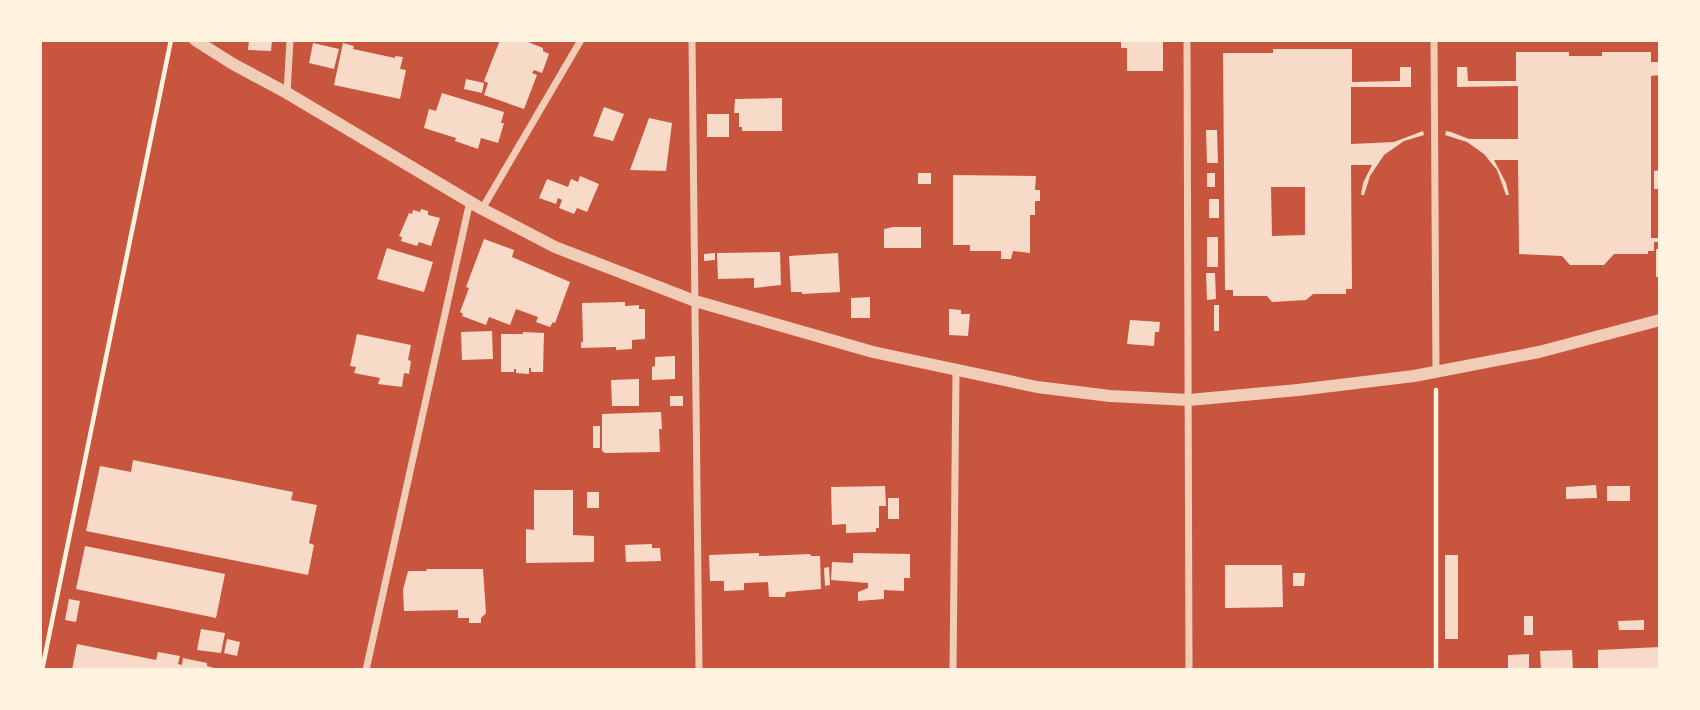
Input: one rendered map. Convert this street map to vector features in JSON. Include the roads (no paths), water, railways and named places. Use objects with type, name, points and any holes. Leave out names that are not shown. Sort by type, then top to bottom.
[{"type":"street","points":[[195,40],[482,209],[555,247],[695,301],[873,352],[956,371],[1110,396],[1189,400],[1298,390],[1436,372],[1539,352],[1660,320]]},
{"type":"street","points":[[287,93],[290,40]]},
{"type":"street","points":[[482,209],[531,130],[581,40]]},
{"type":"street","points":[[692,40],[699,670]]},
{"type":"street","points":[[1187,40],[1189,670]]},
{"type":"street","points":[[1434,40],[1436,372]]},
{"type":"street","points":[[366,670],[470,200]]},
{"type":"street","points":[[953,670],[956,371]]}]
